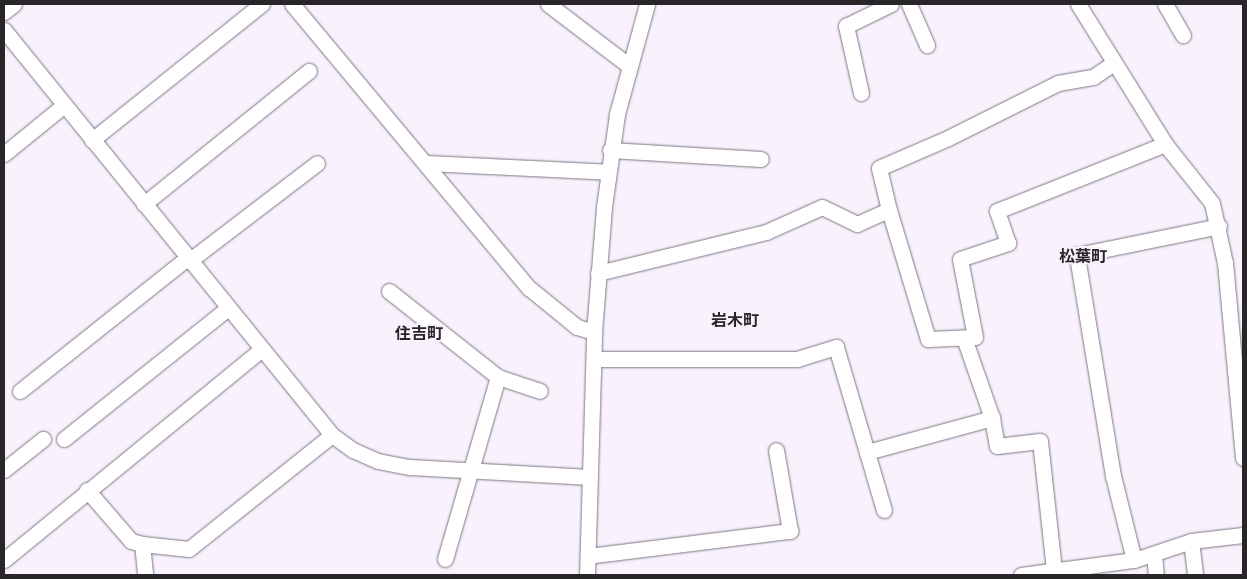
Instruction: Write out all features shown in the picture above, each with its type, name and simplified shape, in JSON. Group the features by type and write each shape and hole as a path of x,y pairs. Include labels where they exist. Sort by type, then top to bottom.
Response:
{"street":[{"path":"4,12 14,4"},
{"path":"92,140 262,4"},
{"path":"292,4 529,288 577,327 594,332"},
{"path":"548,4 628,65"},
{"path":"587,575 594,332 610,150 628,65 646,4"},
{"path":"861,93 846,26 891,4"},
{"path":"909,4 926,45"},
{"path":"1078,4 1165,144 1212,203 1219,226 1225,263 1243,458"},
{"path":"1165,4 1184,35"},
{"path":"4,30 261,350 332,434 353,450 378,461 470,470 590,477"},
{"path":"1114,63 1093,77 1058,83 948,138 879,168 889,210 928,339 976,337 960,259 1008,243 997,211 1165,144"},
{"path":"144,204 310,71"},
{"path":"4,154 64,105"},
{"path":"610,150 761,158"},
{"path":"20,392 188,259 317,163"},
{"path":"427,164 608,172"},
{"path":"598,273 766,232 822,207 857,224 889,210"},
{"path":"1134,560 1113,476 1077,255 1219,226"},
{"path":"389,291 498,377 540,391"},
{"path":"64,439 228,308"},
{"path":"964,338 992,418 997,446 1040,441 1054,569"},
{"path":"594,359 797,359 836,347 884,510"},
{"path":"4,560 87,490 261,350"},
{"path":"445,559 498,377"},
{"path":"866,452 992,418"},
{"path":"87,490 130,541 189,549 332,434"},
{"path":"4,470 43,439"},
{"path":"588,556 790,531 776,450"},
{"path":"1021,575 1054,569 1075,571 1134,560 1191,541 1243,535"},
{"path":"1191,541 1195,575"},
{"path":"142,544 145,575"},
{"path":"1154,554 1156,575"}],"district":[{"name":"松葉町","path":"1083,257"},
{"name":"岩木町","path":"735,321"},
{"name":"住吉町","path":"419,334"}]}
